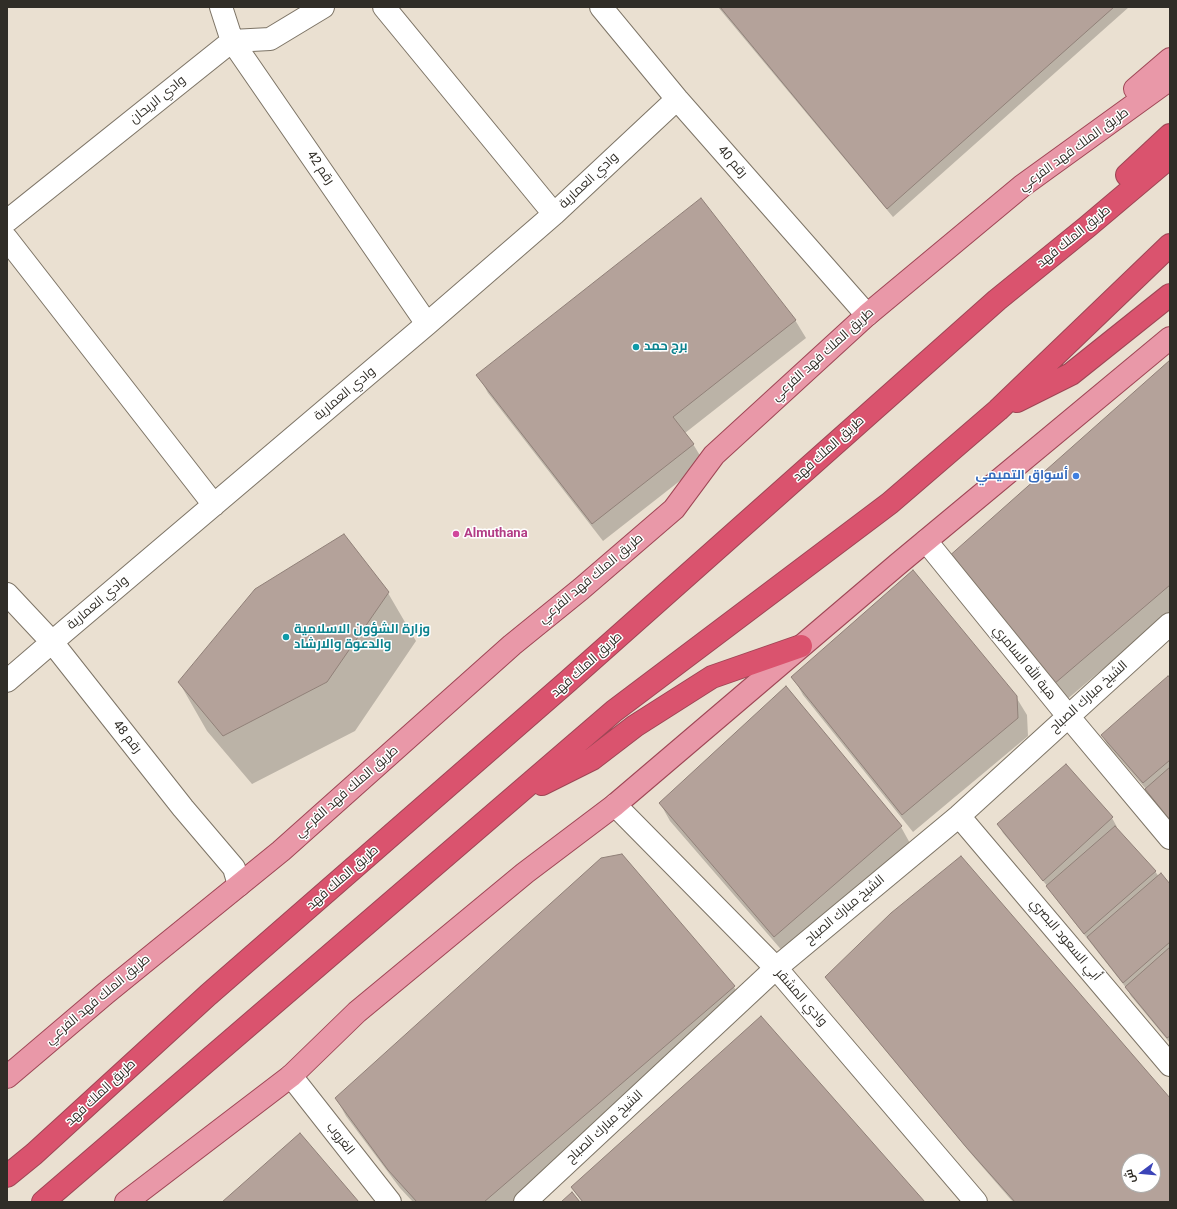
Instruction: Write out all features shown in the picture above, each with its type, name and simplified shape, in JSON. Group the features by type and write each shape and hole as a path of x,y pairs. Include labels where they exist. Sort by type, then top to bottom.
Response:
{"highway":[{"path":"1087,227 1119,182 1170,135"},
{"name":"طريق الملك فهد","path":"7,1176 34,1154 208,995 568,682 997,300 1170,157"},
{"path":"43,1202 614,712 890,503 998,410 1170,245"},
{"path":"998,410 1071,374 1170,294"},
{"path":"514,798 592,759 635,726 712,677 801,646"}],"main road":[{"path":"1022,186 1170,59"},
{"name":"طريق الملك فهد الفرعي","path":"7,1077 106,993 281,851 512,645 581,590 674,509 714,455 867,316 1022,186 1170,79"},
{"path":"126,1202 291,1076 357,1012 525,873 615,805 801,646 1170,338"}],"street":[{"name":"رقم 42","path":"221,7 232,41 427,324"},
{"path":"232,41 270,38 323,7"},
{"path":"384,7 554,214"},
{"name":"رقم 40","path":"601,7 677,99 867,316"},
{"name":"وادي الريحان","path":"7,221 232,41"},
{"name":"وادي العمارية","path":"7,681 554,214 677,99"},
{"path":"7,239 214,505"},
{"name":"هبة الله السامري","path":"926,541 1068,716 1170,838"},
{"name":"رقم 48","path":"7,594 52,642 183,808 234,868 239,885"},
{"name":"الشيخ مبارك الصباح","path":"525,1202 776,968 959,816 1068,716 1170,626"},
{"name":"وادي المشقر","path":"615,805 776,968 976,1202"},
{"name":"أبي السعود البصري","path":"959,816 1170,1065"},
{"name":"الغروب","path":"291,1076 390,1202"}],"building":[{"path":"720,7 1114,7 887,209"},
{"name":"برج حمد","path":"701,198 796,320 673,417 694,444 592,524 476,375"},
{"path":"1170,360 1170,585 1054,684 947,558"},
{"name":"وزارة الشؤون الاسلامية والدعوة والارشاد","path":"344,534 389,592 327,682 223,736 178,682 255,589"},
{"path":"913,570 1017,696 1018,718 902,815 791,677"},
{"path":"1168,676 1170,677 1170,760 1143,783 1101,735"},
{"path":"786,686 902,826 774,937 659,803"},
{"path":"1066,764 1113,817 1043,881 997,824"},
{"path":"1170,767 1170,820 1145,789"},
{"path":"1115,826 1156,871 1084,934 1046,886"},
{"path":"622,854 735,986 484,1202 417,1202 388,1170 335,1098 601,858"},
{"path":"961,856 1170,1098 1170,1202 1015,1202 966,1147 825,977 891,913"},
{"path":"1161,873 1170,884 1170,942 1123,983 1087,937"},
{"path":"1170,947 1170,1036 1167,1038 1125,987"},
{"path":"761,1016 925,1202 583,1202 571,1187"},
{"path":"300,1133 359,1202 222,1202"},
{"path":"572,1192 580,1202 561,1202"}],"place":[{"name":"برج حمد","path":"636,347"},
{"name":"أسواق التميمي","path":"1076,476"},
{"name":"Almuthana","path":"456,534"},
{"name":"وزارة الشؤون الاسلامية والدعوة والارشاد","path":"286,637"}]}
